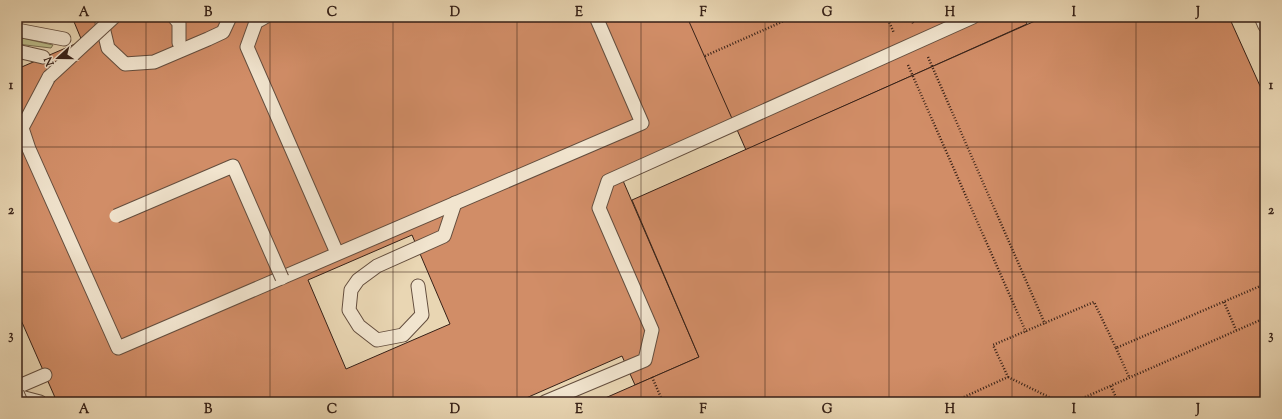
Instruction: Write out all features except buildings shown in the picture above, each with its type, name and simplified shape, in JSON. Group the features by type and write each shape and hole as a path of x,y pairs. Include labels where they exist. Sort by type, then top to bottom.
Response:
{"lane":[{"path":"106,17 102,23 108,48 125,64 154,62 208,39 223,32 230,17"},
{"path":"114,17 49,77 22,128 29,149 118,348 642,123 596,17"},
{"path":"174,17 178,23 179,43"},
{"path":"265,17 256,22 247,47 337,253"},
{"path":"545,402 646,360 652,330 599,208 608,181 974,17"},
{"path":"1261,17 1265,26"},
{"path":"17,30 64,39"},
{"path":"18,52 43,57"},
{"path":"116,216 233,166 282,278"},
{"path":"418,286 422,315 403,335 377,340 359,326 349,310 350,290 358,280 377,266 444,236 455,203"},
{"path":"17,387 45,375"},
{"path":"17,377 33,380"},
{"path":"17,393 21,402"},
{"path":"17,396 40,402"}],"path":[{"path":"705,56 793,17"},
{"path":"887,17 1026,332"},
{"path":"910,17 1045,324"},
{"path":"1116,348 1265,284"},
{"path":"1059,402 1008,377 993,345 1094,302 1129,377"},
{"path":"1224,302 1236,330"},
{"path":"1074,402 1265,318"},
{"path":"652,377 663,402"},
{"path":"953,402 1008,377"},
{"path":"1111,386 1118,402"}],"green space":[{"path":"17,37 53,45 51,48 17,44"}]}
